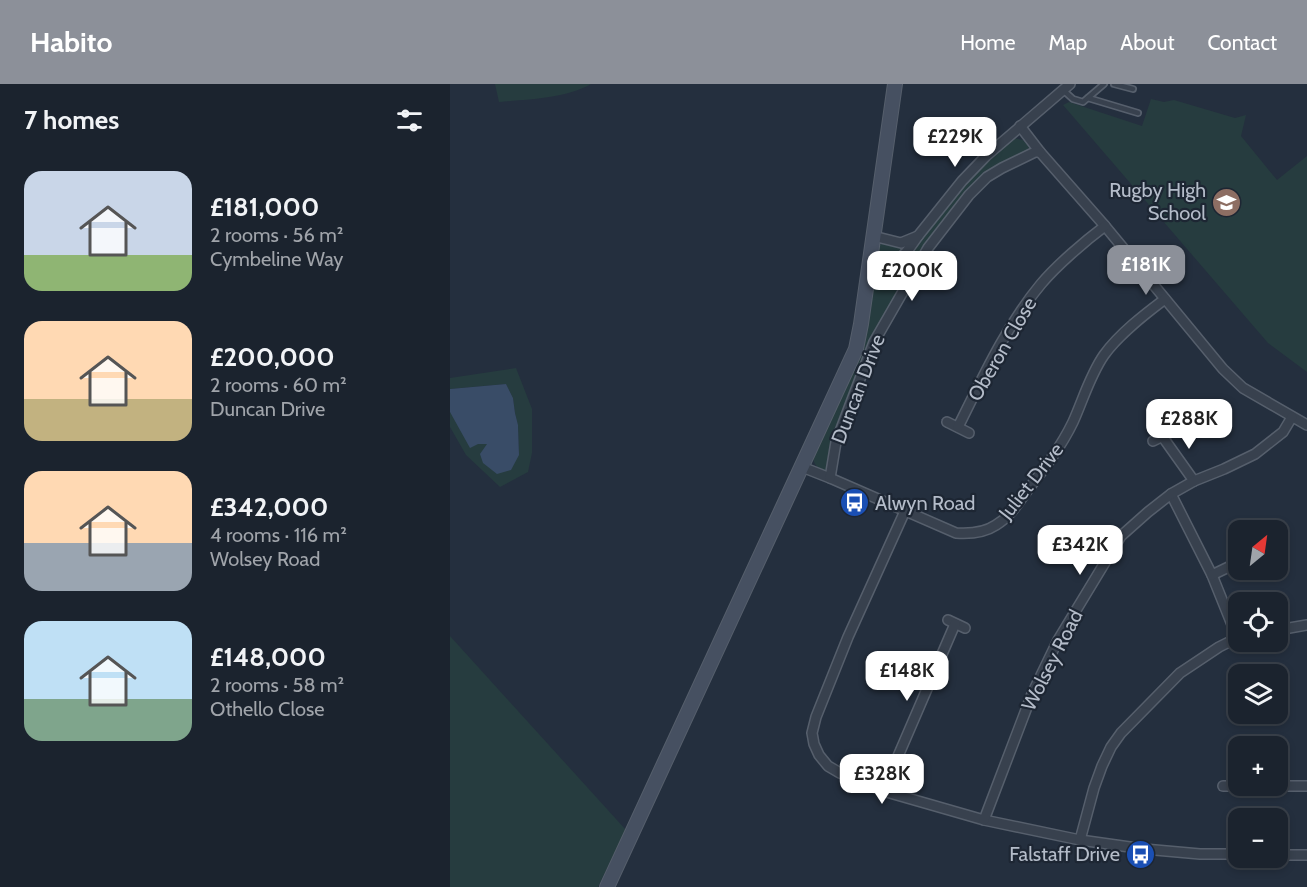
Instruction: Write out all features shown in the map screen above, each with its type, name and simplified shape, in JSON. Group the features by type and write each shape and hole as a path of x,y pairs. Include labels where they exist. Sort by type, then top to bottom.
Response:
{"street":[{"path":"607,887 856,349 895,84"},
{"path":"869,261 885,263 896,261 904,255 962,181 986,156 1067,87"},
{"path":"1020,126 1224,369 1243,388 1307,425"},
{"name":"Duncan Drive","path":"830,478 836,442 874,342 922,258 942,228 987,177 1035,152 1040,152"},
{"name":"Oberon Close","path":"958,427 1001,344 1041,283 1105,226"},
{"path":"873,236 901,243 918,236"},
{"name":"Juliet Drive","path":"802,467 956,533 970,534 995,526 1008,517 1064,440 1093,374 1105,353 1120,337 1165,299"},
{"name":"Wolsey Road","path":"984,820 1032,694 1058,640 1121,536 1171,494 1194,481 1256,454 1283,432 1292,417"},
{"path":"947,422 969,433"},
{"path":"1162,436 1194,481"},
{"path":"1171,494 1212,575 1228,613"},
{"path":"905,511 816,717 812,733 814,744 828,766 884,791 984,820 1080,840 1144,849 1228,854"},
{"path":"1212,575 1228,567"},
{"path":"884,791 956,624"},
{"path":"1288,628 1307,625"},
{"path":"1080,840 1102,766 1122,733 1180,673 1228,642"},
{"path":"1223,786 1228,786"},
{"path":"1288,786 1307,786"},
{"path":"1288,855 1307,855"}],"lane":[{"path":"1067,87 1073,99 1083,102 1104,84"},
{"path":"1114,84 1133,89"},
{"path":"1088,98 1138,113"}],"green space":[{"path":"495,84 591,84 569,93 499,102"},
{"name":"Rugby High School","path":"1151,99 1164,102 1174,100 1235,118 1246,115 1241,136 1277,180 1307,156 1307,372 1268,343 1063,105 1069,102 1142,126"},
{"path":"1013,138 1023,140 1029,147 1026,153 995,167 920,253 878,325 832,437 828,469 823,471 815,464 813,453 869,316 876,272 905,258 973,175"},
{"path":"883,243 902,246 903,249 897,256 880,258 876,255 877,247"},
{"path":"516,368 532,409 532,453 528,472 500,487 466,455 450,427 450,412 478,444 487,444 519,455 518,426 513,398 506,384 450,389 450,378"},
{"path":"450,636 626,830 598,887 450,887"}],"water":[{"path":"506,384 513,398 518,425 519,455 511,470 497,474 483,463 480,454 487,444 478,444 470,448 450,412 450,389"}],"place":[{"name":"Rugby High School","path":"1227,202"},
{"name":"Alwyn Road","path":"854,503"},
{"name":"Falstaff Drive","path":"1141,854"}]}
